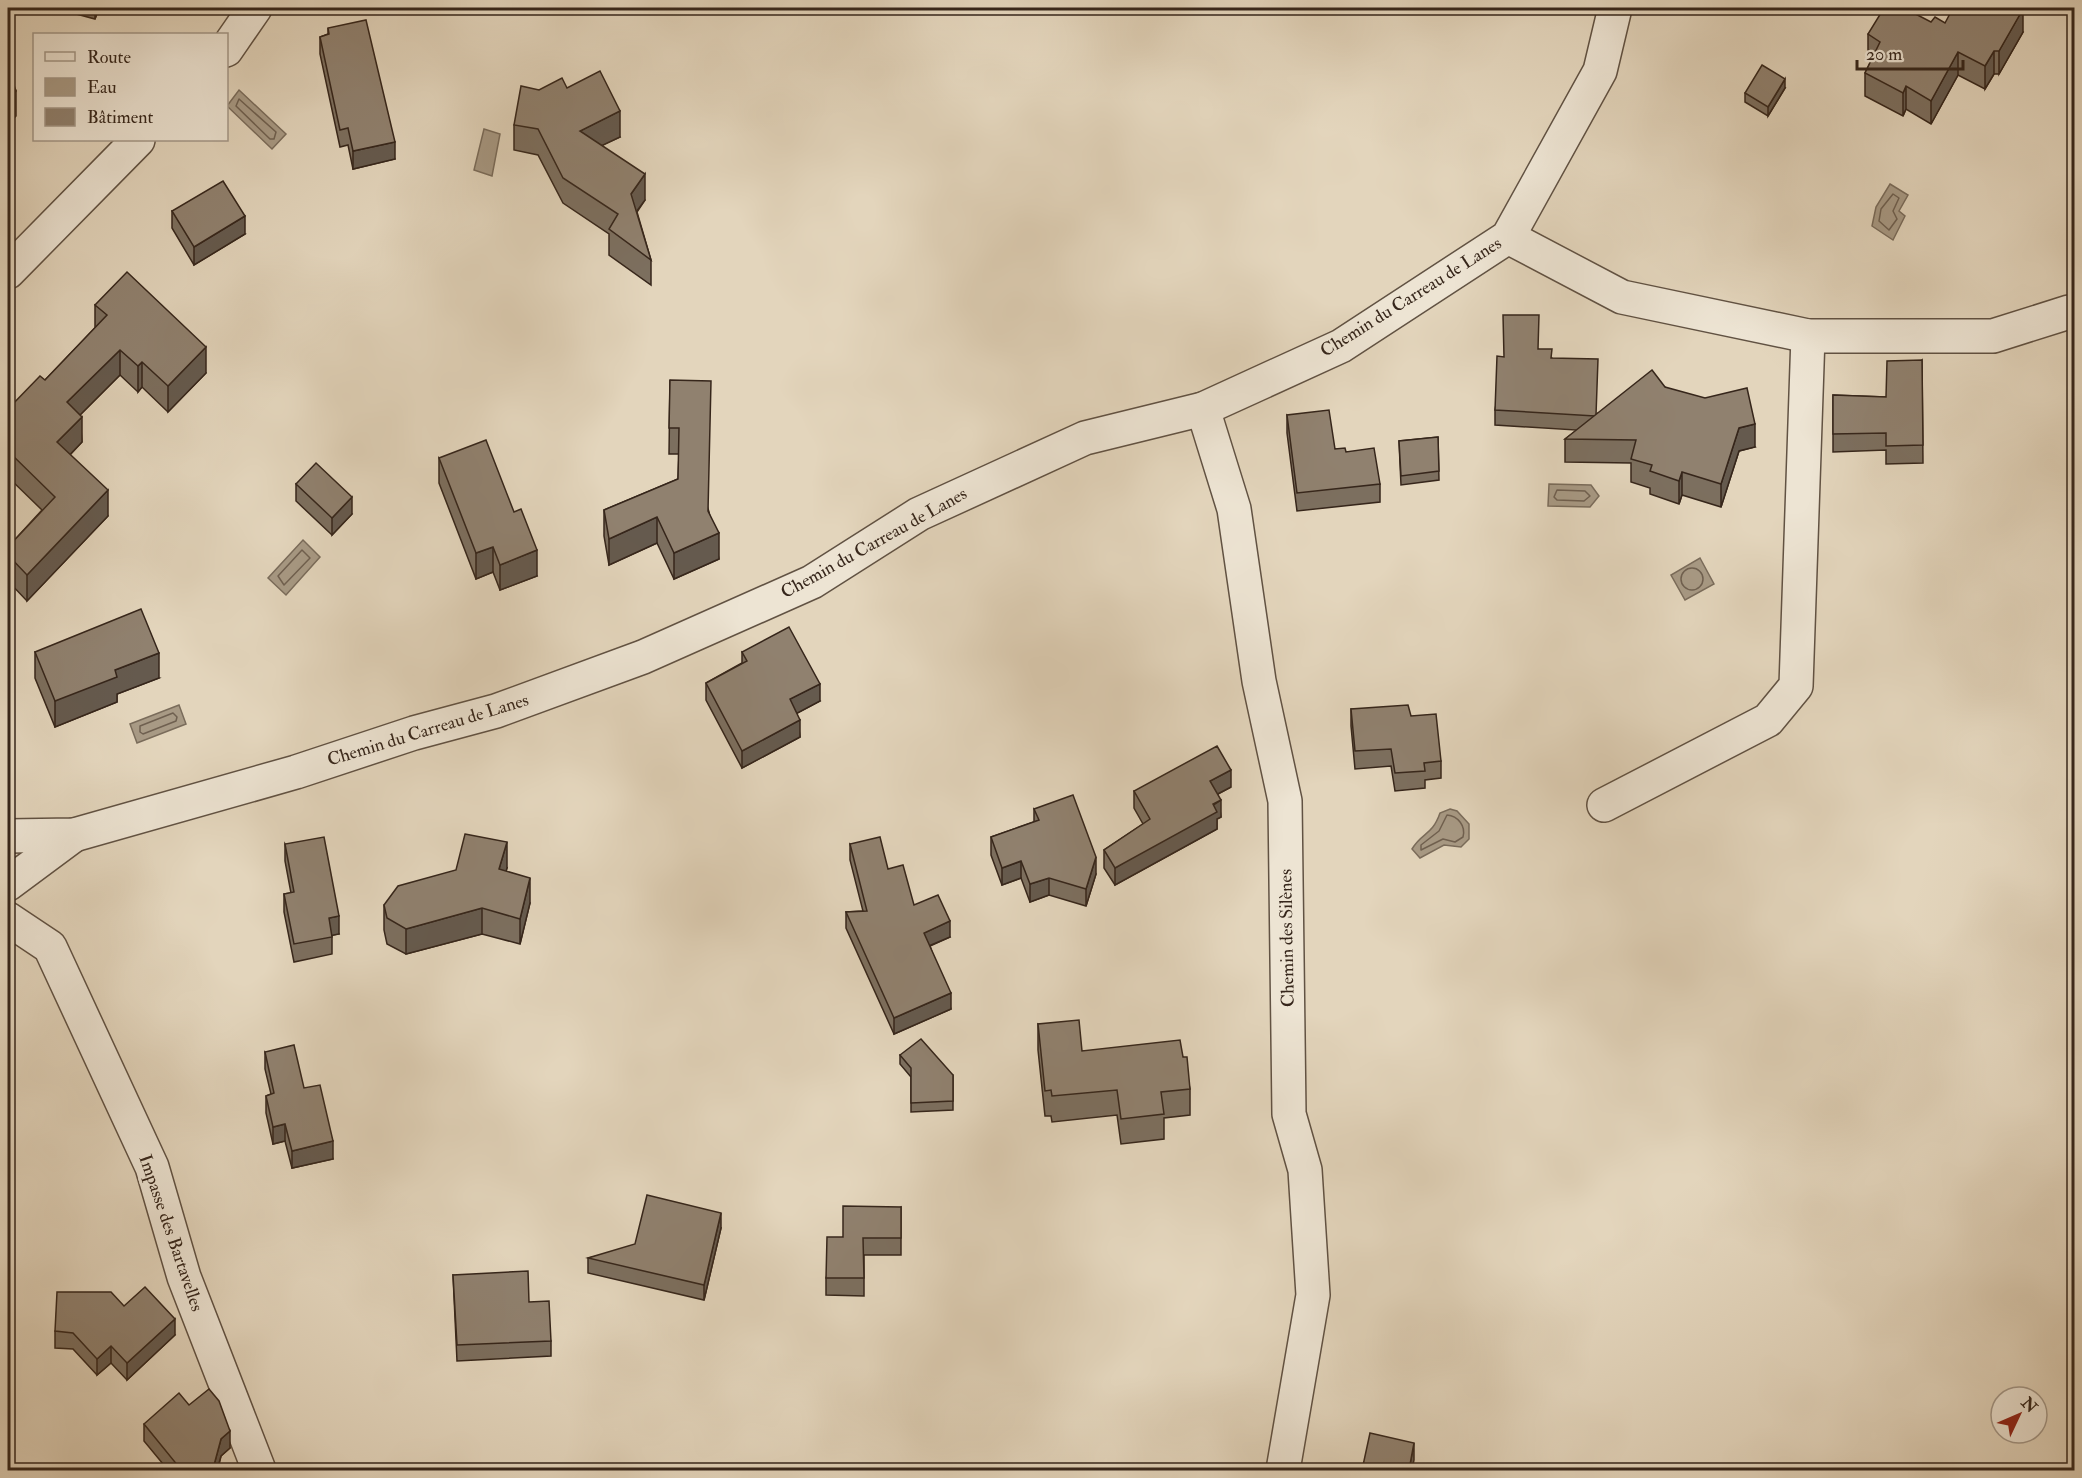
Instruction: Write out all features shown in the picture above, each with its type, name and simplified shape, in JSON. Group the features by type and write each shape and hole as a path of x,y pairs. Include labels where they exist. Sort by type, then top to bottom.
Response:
{"street":[{"path":"228,47 255,8"},
{"name":"Chemin du Carreau de Lanes","path":"8,836 74,835 296,772 414,734 496,711 643,657 812,582 919,514 1085,438 1203,409 1341,346 1508,237 1600,71 1615,8"},
{"path":"8,272 137,141"},
{"path":"1508,237 1622,297 1808,336 1993,336 2069,312 2074,314"},
{"path":"1604,805 1768,720 1796,686 1808,336"},
{"name":"Chemin des Silènes","path":"1203,409 1234,509 1259,681 1286,801 1289,1114 1305,1170 1313,1295 1283,1470"},
{"name":"Chemin du Carreau de Lanes","path":"8,884 74,835"},
{"name":"Impasse des Bartavelles","path":"8,919 50,947 152,1167 184,1277 259,1470"}],"water":[{"path":"239,90 286,134 272,149 228,105"},
{"path":"484,129 500,134 492,176 474,170"},
{"path":"1890,184 1908,195 1899,211 1905,216 1893,240 1872,226 1876,207"},
{"path":"1549,484 1591,485 1599,496 1590,507 1548,506"},
{"path":"303,540 320,557 286,595 268,578"},
{"path":"1700,558 1714,584 1685,600 1671,575"},
{"path":"179,705 186,724 137,743 130,724"},
{"path":"1450,809 1457,811 1469,824 1469,839 1461,847 1444,845 1420,858 1412,849 1419,839 1434,826 1440,813"}],"building":[{"path":"1884,8 1904,8 1931,22 1935,17 1945,23 1953,8 2023,9 1999,51 1994,51 1985,66 1958,52 1931,101 1906,86 1903,93 1865,73 1880,42 1868,34"},
{"path":"366,20 395,142 353,151 348,128 340,130 320,37 329,34 328,28"},
{"path":"1762,65 1785,79 1768,107 1745,93"},
{"path":"8,68 16,91 8,99"},
{"path":"600,71 620,111 580,131 645,174 631,194 651,260 609,229 618,214 563,178 538,129 514,125 521,86 539,90 562,78 567,88"},
{"path":"223,181 245,216 194,247 172,211"},
{"path":"127,272 206,347 168,386 142,362 138,366 120,350 67,402 82,417 57,442 108,490 27,575 8,555 8,547 55,497 8,451 8,417 14,410 10,407 40,376 45,380 107,315 95,305"},
{"path":"1503,315 1539,315 1538,349 1552,349 1551,358 1598,359 1595,416 1495,410 1497,356 1504,357"},
{"path":"1922,360 1923,445 1886,446 1886,433 1833,434 1833,395 1886,397 1887,361"},
{"path":"1652,370 1665,387 1705,398 1747,388 1755,424 1739,428 1721,484 1682,472 1679,481 1650,471 1652,465 1631,459 1636,440 1565,439"},
{"path":"670,380 711,381 708,511 719,533 674,553 657,517 609,539 604,510 678,479 679,428 669,428"},
{"path":"1329,410 1335,449 1345,448 1346,452 1374,448 1380,484 1297,493 1287,415"},
{"path":"1438,437 1439,471 1401,476 1399,441"},
{"path":"486,440 514,512 521,509 537,550 500,565 493,547 476,553 439,458"},
{"path":"316,463 352,497 332,518 296,484"},
{"path":"141,609 159,653 115,670 117,677 55,701 35,652"},
{"path":"789,627 820,684 790,699 800,720 742,751 706,683 747,661 742,652"},
{"path":"1408,705 1411,716 1436,714 1441,761 1424,763 1425,771 1395,773 1391,749 1355,751 1351,709"},
{"path":"1217,746 1231,770 1210,781 1221,800 1213,804 1217,812 1115,868 1104,850 1150,819 1134,791"},
{"path":"1073,795 1096,857 1086,889 1049,878 1030,884 1021,861 1002,868 991,837 1039,820 1034,809"},
{"path":"465,834 507,842 499,869 530,878 520,919 482,908 406,929 387,918 384,905 398,886 456,870"},
{"path":"324,837 339,916 329,918 332,937 294,944 284,894 294,892 285,844"},
{"path":"880,837 888,869 903,865 914,905 938,895 950,921 924,933 951,993 894,1018 846,912 867,911 850,844"},
{"path":"1079,1020 1082,1051 1180,1040 1183,1057 1187,1057 1190,1089 1161,1092 1164,1114 1121,1119 1117,1090 1052,1096 1051,1090 1045,1091 1038,1024"},
{"path":"921,1039 953,1075 953,1101 911,1103 911,1068 900,1055"},
{"path":"294,1045 304,1088 320,1085 333,1141 292,1151 285,1124 273,1127 266,1096 274,1093 265,1052"},
{"path":"647,1195 721,1213 704,1285 588,1258 635,1244"},
{"path":"843,1206 901,1207 901,1238 863,1238 864,1278 826,1278 827,1237 843,1237"},
{"path":"528,1271 529,1302 549,1301 551,1341 457,1345 453,1275"},
{"path":"145,1287 175,1319 127,1363 111,1346 97,1359 73,1333 55,1331 57,1292 111,1292 124,1306"},
{"path":"209,1389 219,1401 230,1431 221,1439 214,1465 219,1470 175,1470 179,1467 144,1424 179,1393 189,1405"},
{"path":"1370,1433 1414,1443 1409,1470 1362,1470"}]}
